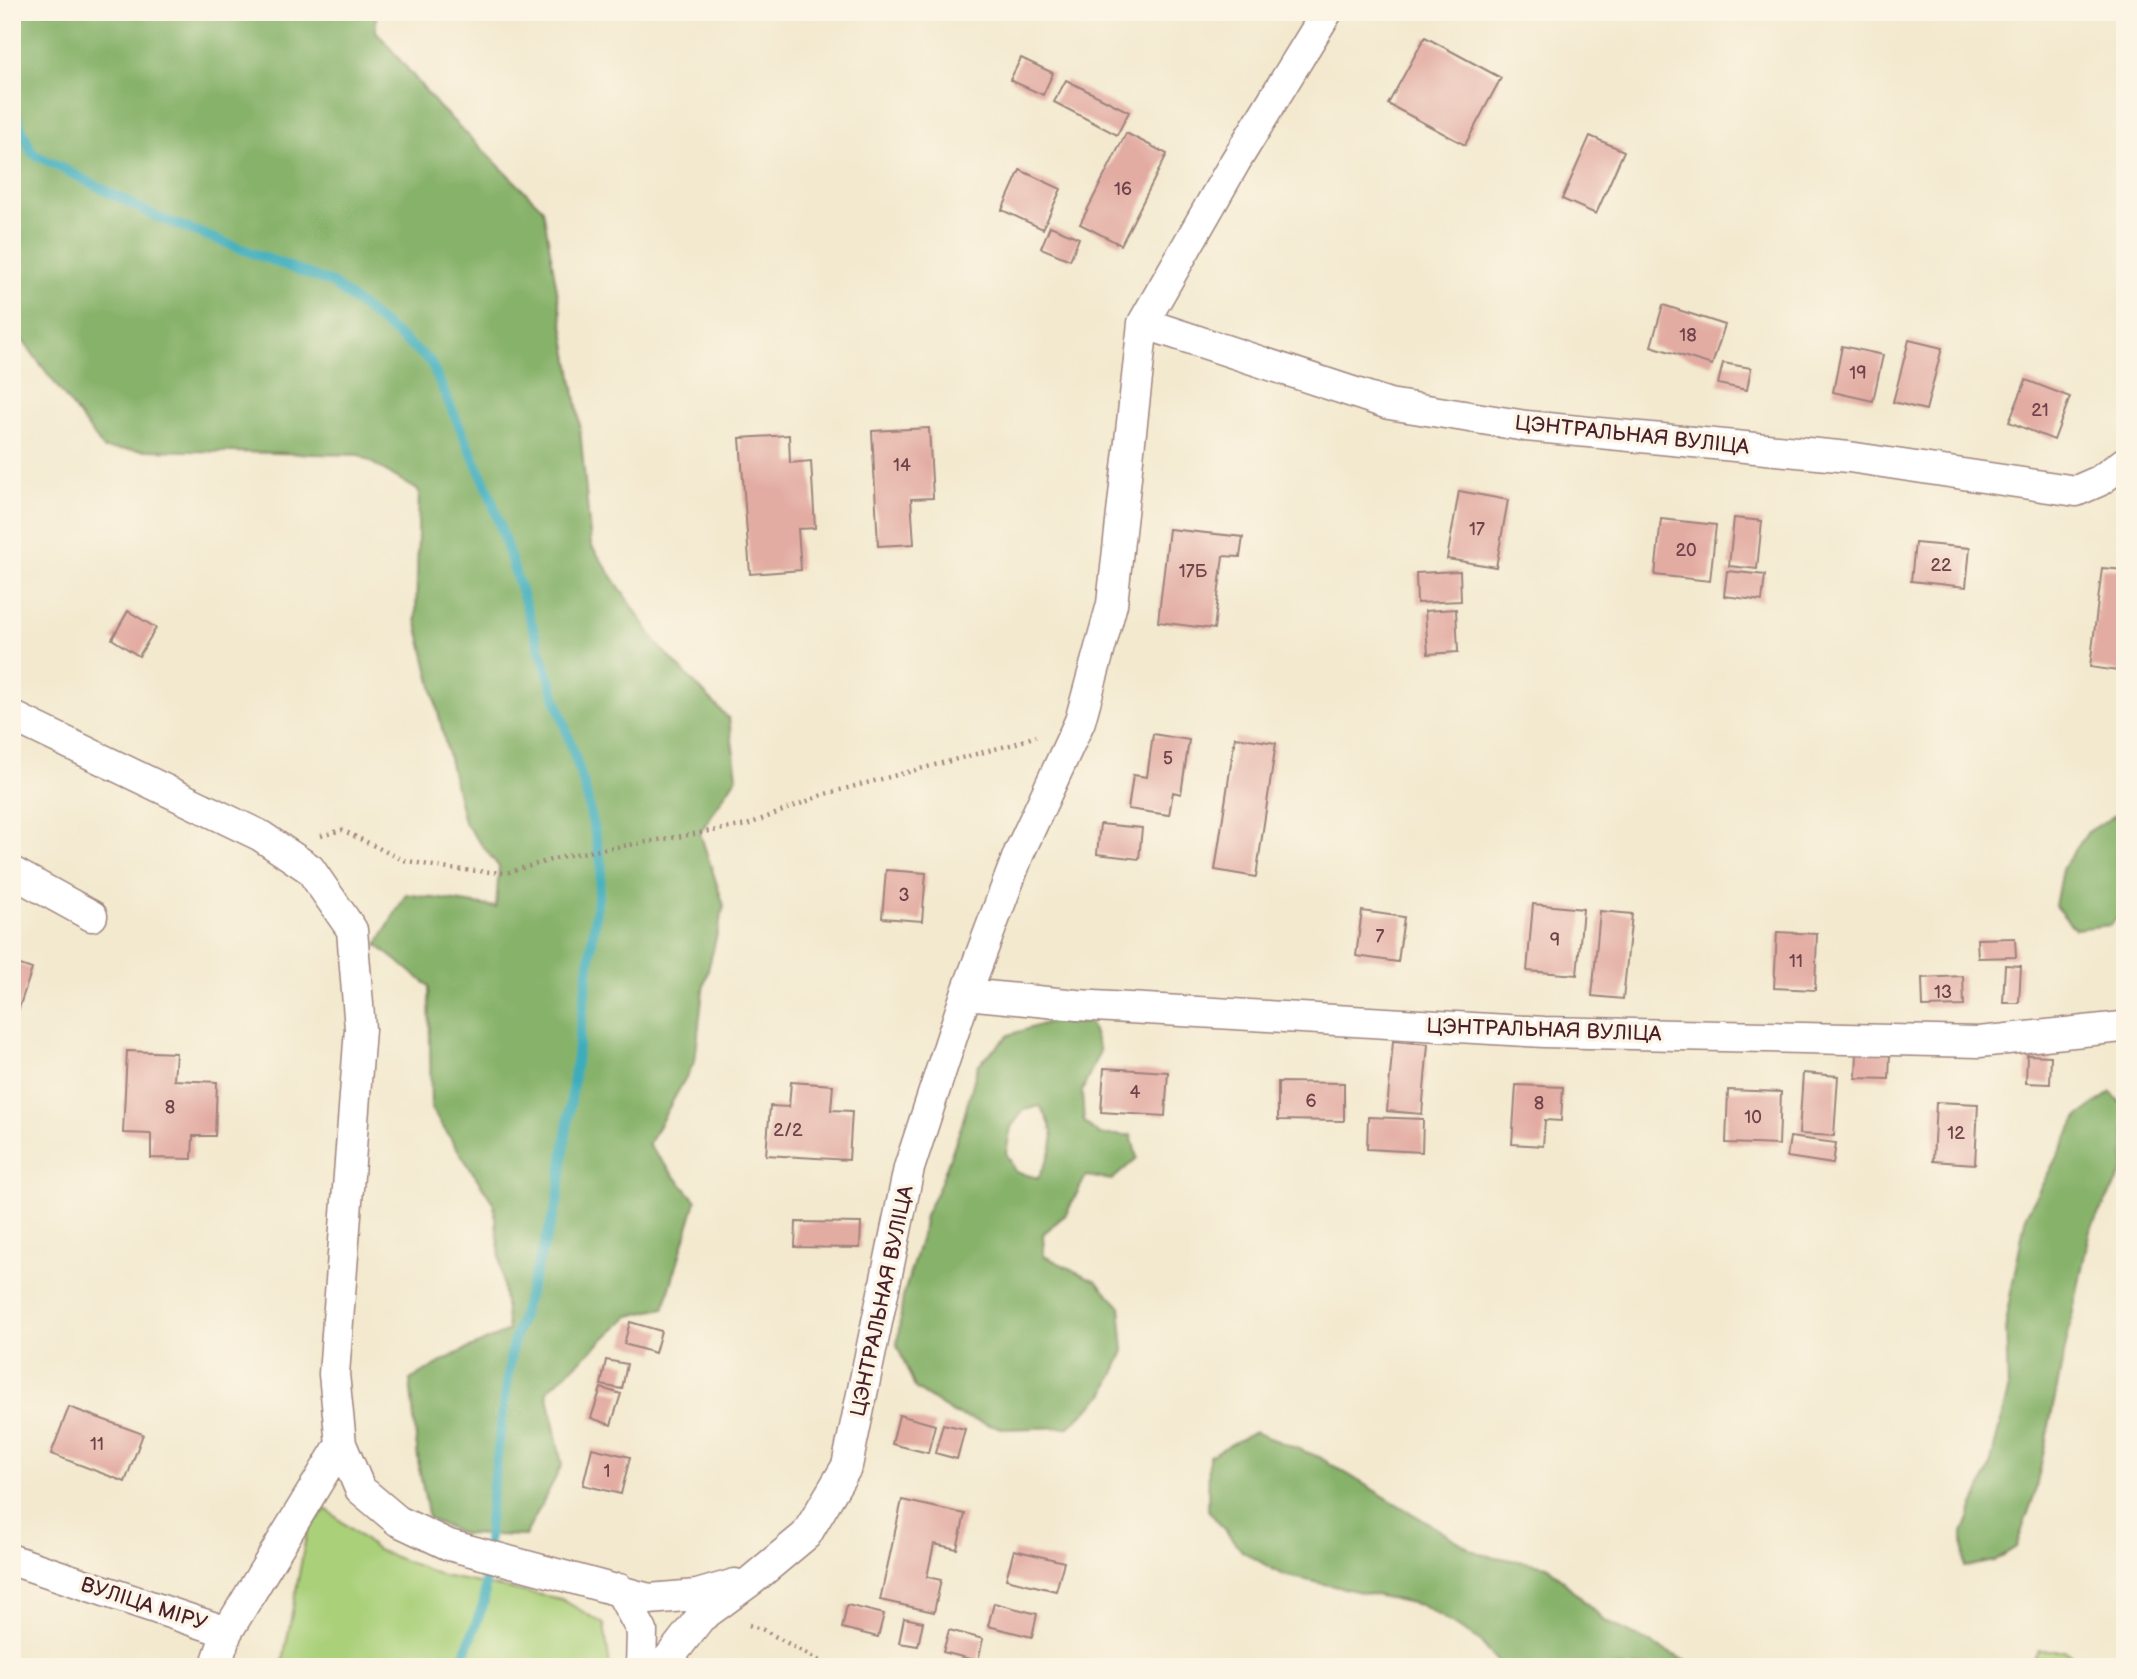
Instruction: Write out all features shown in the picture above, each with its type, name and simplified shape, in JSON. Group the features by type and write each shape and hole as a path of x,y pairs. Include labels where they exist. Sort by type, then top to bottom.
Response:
{"street":[{"name":"ЦЭНТРАЛЬНАЯ ВУЛІЦА","path":"662,1667 704,1615 806,1535 847,1466 909,1168 966,994 1019,853 1080,721 1112,604 1143,323 1235,162 1327,12"},
{"name":"ЦЭНТРАЛЬНАЯ ВУЛІЦА","path":"1143,323 1389,404 1527,426 1849,457 2076,491 2099,481 2125,462"},
{"name":"ЦЭНТРАЛЬНАЯ ВУЛІЦА","path":"19,719 261,836 310,869 352,930 360,1029 334,1374 341,1444 360,1489 398,1521 449,1545 649,1599 697,1595 752,1580"},
{"path":"12,872 93,916"},
{"name":"ЦЭНТРАЛЬНАЯ ВУЛІЦА","path":"966,994 1077,1004 1544,1032 1979,1042 2122,1027"},
{"name":"ВУЛІЦА МІРУ","path":"12,1560 227,1632 341,1444"},
{"path":"619,1589 642,1631 642,1667"},
{"path":"215,1667 227,1632"}],"path":[{"path":"279,849 342,830 403,860 449,869 506,873 564,856 747,825 825,794 1014,744 1080,721"},
{"path":"704,1615 762,1629 825,1664 836,1667"}],"green space":[{"path":"12,12 376,12 376,31 438,106 543,209 579,418 591,545 659,646 729,719 737,776 700,833 724,906 703,990 695,1061 648,1145 696,1201 664,1308 629,1316 547,1391 562,1465 525,1536 463,1534 429,1519 419,1468 410,1380 454,1355 508,1331 494,1204 431,1109 429,986 377,945 406,894 496,907 499,867 464,822 416,619 419,491 359,455 104,449 12,326"},
{"path":"2125,809 2125,910 2110,925 2075,929 2055,906 2062,869 2088,832"},
{"path":"1049,1022 1090,1023 1100,1051 1082,1091 1084,1122 1100,1135 1131,1135 1137,1158 1112,1180 1086,1176 1066,1214 1043,1234 1044,1256 1096,1281 1120,1306 1124,1351 1105,1393 1069,1427 1002,1429 953,1413 915,1388 897,1345 903,1297 925,1215 939,1187 962,1124 978,1065 1009,1035","holes":["1040,1106 1051,1126 1053,1142 1038,1178 1016,1172 1006,1153 1011,1127 1024,1110"]},
{"path":"2111,1092 2125,1108 2124,1169 2090,1230 2035,1493 2016,1547 1994,1561 1964,1567 1963,1533 1990,1466 2008,1391 2006,1318 2026,1215 2078,1117"},
{"path":"1254,1432 1319,1457 1479,1554 1547,1566 1604,1620 1698,1667 1502,1667 1478,1639 1421,1605 1283,1575 1242,1551 1208,1510 1209,1456"},
{"path":"326,1509 377,1550 443,1576 561,1599 604,1624 610,1667 282,1667 307,1531"},
{"path":"2038,1651 2064,1651 2089,1667 2029,1667"}],"building":[{"path":"1425,37 1501,78 1465,145 1388,104"},
{"path":"1021,58 1053,73 1043,95 1010,80"},
{"path":"1066,80 1129,112 1117,135 1054,102"},
{"path":"1126,133 1167,154 1121,245 1080,224"},
{"path":"1590,136 1624,151 1596,214 1562,199"},
{"path":"1020,170 1061,189 1043,229 1002,210"},
{"path":"1050,226 1079,238 1070,260 1041,248"},
{"path":"1663,305 1725,325 1712,365 1651,346"},
{"path":"1909,340 1942,348 1926,410 1893,402"},
{"path":"1842,346 1883,355 1873,401 1833,392"},
{"path":"1723,363 1751,368 1747,390 1718,384"},
{"path":"2026,380 2070,397 2054,440 2009,422"},
{"path":"929,428 933,498 911,499 914,544 878,546 872,431"},
{"path":"789,435 790,463 811,461 815,528 798,529 801,570 750,574 740,438"},
{"path":"1459,491 1508,500 1496,567 1447,559"},
{"path":"1734,518 1762,521 1757,569 1729,566"},
{"path":"1661,519 1716,525 1710,581 1655,575"},
{"path":"1169,529 1243,537 1240,557 1223,556 1214,629 1158,622"},
{"path":"1915,543 1970,548 1966,587 1911,581"},
{"path":"2102,568 2125,570 2125,672 2090,667"},
{"path":"1460,571 1461,601 1417,603 1416,573"},
{"path":"1727,571 1765,575 1762,601 1724,596"},
{"path":"1456,609 1458,652 1428,654 1425,611"},
{"path":"128,611 156,628 139,656 112,639"},
{"path":"1153,734 1189,740 1181,794 1173,792 1169,815 1128,809 1133,775 1147,777"},
{"path":"1235,737 1276,743 1256,877 1215,870"},
{"path":"1100,824 1142,828 1139,859 1097,854"},
{"path":"886,870 926,873 922,921 882,918"},
{"path":"1533,904 1583,909 1577,975 1527,971"},
{"path":"1362,911 1404,917 1398,962 1356,956"},
{"path":"1600,911 1632,914 1623,999 1592,996"},
{"path":"1777,932 1817,934 1815,990 1774,988"},
{"path":"2015,938 2016,957 1978,958 1977,939"},
{"path":"12,962 32,969 16,1017 12,1016"},
{"path":"2005,965 2021,966 2019,1003 2003,1003"},
{"path":"1963,976 1964,1006 1923,1007 1922,978"},
{"path":"1393,1041 1428,1044 1422,1114 1387,1111"},
{"path":"127,1051 176,1053 174,1080 217,1082 215,1136 193,1136 192,1159 151,1158 151,1134 123,1133"},
{"path":"1857,1051 1890,1052 1889,1079 1856,1078"},
{"path":"2027,1055 2051,1056 2050,1084 2026,1083"},
{"path":"1104,1068 1168,1072 1165,1116 1101,1112"},
{"path":"1803,1073 1838,1076 1834,1136 1799,1134"},
{"path":"791,1082 833,1085 831,1110 852,1111 849,1160 766,1155 770,1106 789,1107"},
{"path":"1278,1082 1344,1083 1344,1121 1278,1120"},
{"path":"1516,1085 1563,1087 1561,1121 1545,1120 1543,1146 1512,1144"},
{"path":"1728,1090 1781,1092 1779,1145 1726,1143"},
{"path":"1936,1102 1978,1104 1975,1164 1933,1161"},
{"path":"1368,1117 1423,1119 1422,1152 1367,1149"},
{"path":"1790,1137 1836,1143 1833,1164 1787,1157"},
{"path":"796,1222 861,1223 860,1248 795,1247"},
{"path":"630,1322 661,1331 655,1353 624,1344"},
{"path":"606,1360 627,1364 622,1389 601,1385"},
{"path":"601,1388 621,1394 611,1425 591,1418"},
{"path":"69,1407 143,1434 125,1482 51,1454"},
{"path":"899,1415 935,1425 928,1453 892,1444"},
{"path":"943,1424 965,1429 957,1459 935,1453"},
{"path":"592,1448 630,1457 621,1494 583,1485"},
{"path":"902,1500 965,1514 957,1549 934,1544 927,1577 941,1580 934,1612 880,1600"},
{"path":"1014,1550 1064,1562 1056,1591 1006,1579"},
{"path":"994,1603 1037,1614 1032,1637 988,1626"},
{"path":"847,1605 884,1614 878,1637 842,1628"},
{"path":"904,1618 923,1622 918,1646 899,1643"},
{"path":"949,1630 983,1639 978,1661 943,1652"}],"waterway":[{"path":"12,106 32,153 157,217 332,283 430,361 489,492 585,788 602,867 557,1204 512,1347 490,1508 484,1602 460,1667"}]}
